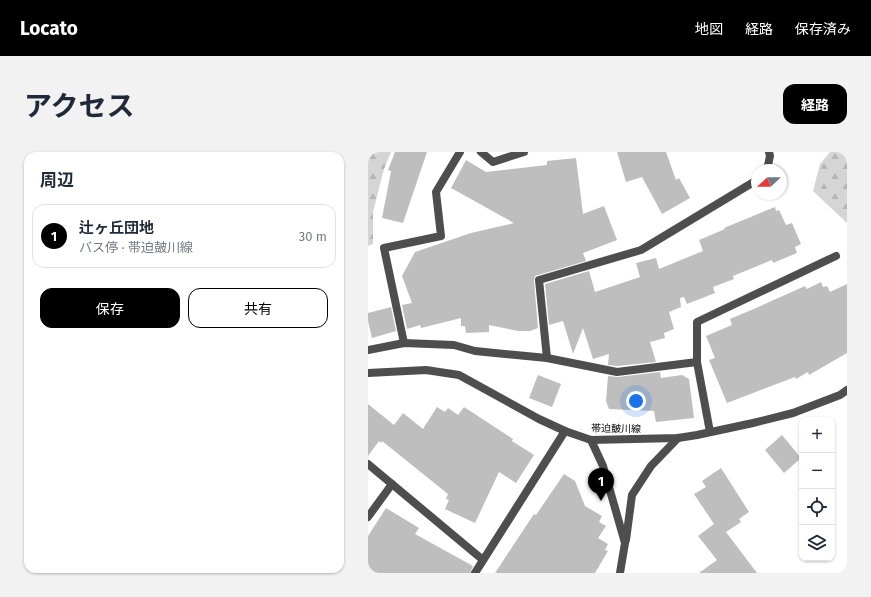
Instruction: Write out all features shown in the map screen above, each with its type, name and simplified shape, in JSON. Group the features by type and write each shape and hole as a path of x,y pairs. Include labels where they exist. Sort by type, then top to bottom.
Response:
{"street":[{"path":"404,343 384,248 441,236 436,192 460,152"},
{"path":"481,152 493,162 524,152"},
{"path":"768,164 770,156 769,152"},
{"path":"547,358 539,280 641,250 751,184"},
{"path":"710,432 696,362 697,322 836,256"},
{"path":"368,350 404,343 454,345 475,351 547,358 616,372 696,362"},
{"name":"帯迫皷川線","path":"368,373 426,370 459,376 539,419 590,440 678,438 753,424 793,413 840,395 847,390"},
{"path":"475,573 566,431"},
{"path":"620,573 626,543 632,495 651,466 678,438"},
{"path":"590,440 603,466 626,543"},
{"path":"368,464 483,560"},
{"path":"368,518 392,484"}],"green space":[{"path":"368,152 391,152 384,169 373,212 373,244 368,246"},
{"path":"830,152 847,152 847,223 813,191 820,164"}],"building":[{"path":"395,152 427,152 403,223 382,218 391,171 388,170"},
{"path":"617,152 666,152 676,180 679,178 690,198 662,214 642,177 626,182"},
{"path":"576,158 583,214 604,206 617,240 583,253 586,261 535,276 534,281 538,328 530,331 518,331 489,325 489,332 466,333 465,326 461,326 461,318 421,328 420,325 407,329 402,305 412,303 402,276 415,252 471,233 514,223 451,188 466,160 486,172 547,165 547,161"},
{"path":"775,207 776,211 779,210 786,225 792,223 801,244 795,247 797,253 773,263 772,260 733,276 734,279 713,287 715,293 687,304 684,297 680,298 681,307 669,312 674,329 664,333 665,338 650,342 656,362 617,366 608,365 609,354 593,359 583,328 573,354 563,321 549,325 545,284 589,271 595,292 640,277 636,263 656,258 659,269 703,251 699,240"},
{"path":"821,282 823,287 827,286 830,292 847,284 847,353 809,375 808,372 796,379 795,377 727,403 709,360 715,358 706,336 732,325 730,319 805,286 807,289"},
{"path":"391,307 396,331 372,338 368,321 368,313"},
{"path":"660,372 661,378 682,375 689,379 694,418 656,422 654,411 609,409 606,401 608,376 618,377"},
{"path":"538,375 561,384 552,407 529,398"},
{"path":"368,404 394,425 403,413 423,429 437,407 445,412 448,408 458,415 464,407 513,439 512,441 534,455 516,483 499,472 475,523 445,509 449,500 446,499 448,494 382,441 381,443 379,441 368,456"},
{"path":"782,435 799,456 799,460 784,473 765,450"},
{"path":"721,468 749,512 739,519 741,522 726,532 757,573 699,573 717,560 698,536 714,524 694,494 706,487 702,481"},
{"path":"564,474 575,481 585,506 602,516 599,522 606,526 598,538 608,544 605,550 608,551 595,573 495,573 534,514 536,515"},
{"path":"386,508 419,528 415,534 473,566 470,573 368,573 368,536"}],"place":[{"name":"辻ヶ丘団地","path":"601,501"}]}
